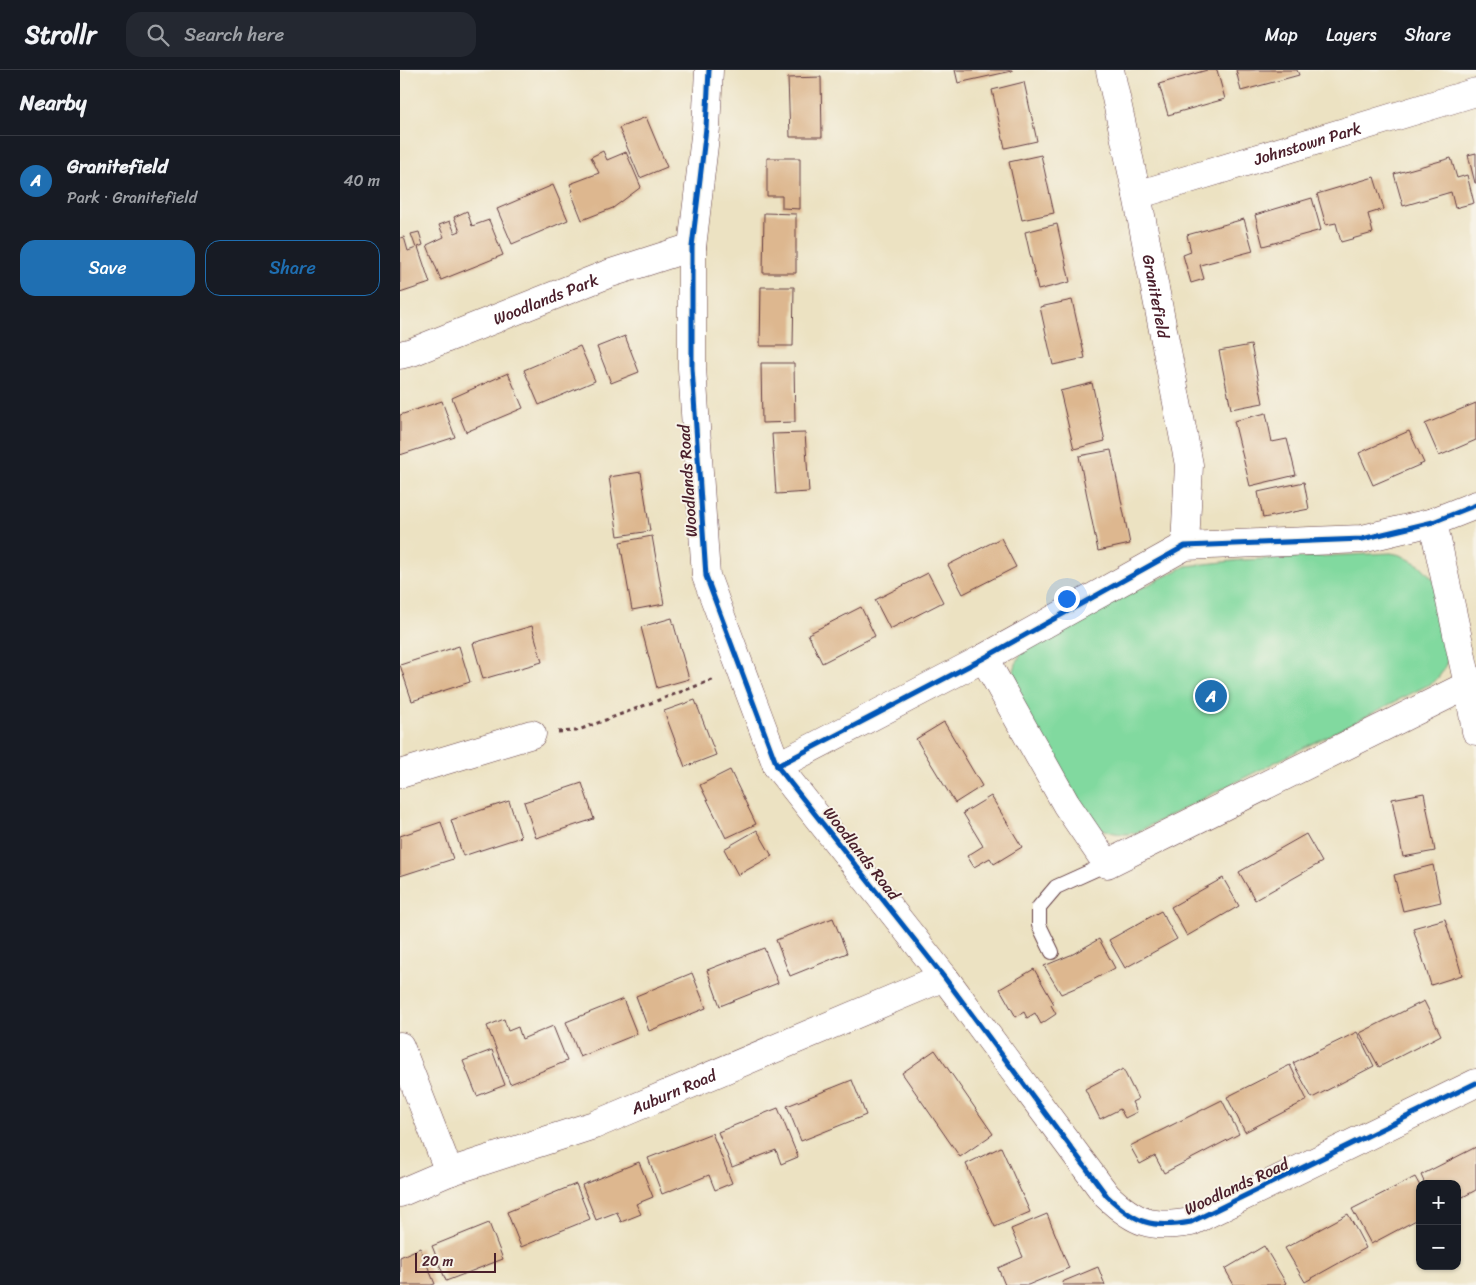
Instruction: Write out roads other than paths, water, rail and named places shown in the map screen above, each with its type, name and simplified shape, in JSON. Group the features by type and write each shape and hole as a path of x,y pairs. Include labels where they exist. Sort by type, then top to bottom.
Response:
{"street":[{"name":"Woodlands Road","path":"709,70 706,128 692,247 692,368 706,576 777,766 944,977 1107,1196 1134,1218 1155,1225 1173,1226 1191,1222 1476,1083"},
{"name":"Granitefield","path":"1110,70 1137,195 1188,465 1185,546"},
{"name":"Johnstown Park","path":"1137,195 1476,92"},
{"name":"Woodlands Park","path":"400,355 412,352 608,274 692,247"},
{"path":"777,766 984,658 1185,546 1362,539 1433,522 1476,505"},
{"path":"1433,522 1468,684 1476,731"},
{"path":"984,658 1066,804 1107,864 1468,684"},
{"path":"400,774 532,734"},
{"name":"Auburn Road","path":"400,1193 449,1172 594,1126 944,977"},
{"path":"400,1046 449,1172"}],"lane":[{"path":"1052,952 1039,925 1039,907 1056,887 1107,864"}],"place":[{"name":"Granitefield","path":"1211,696"}]}
